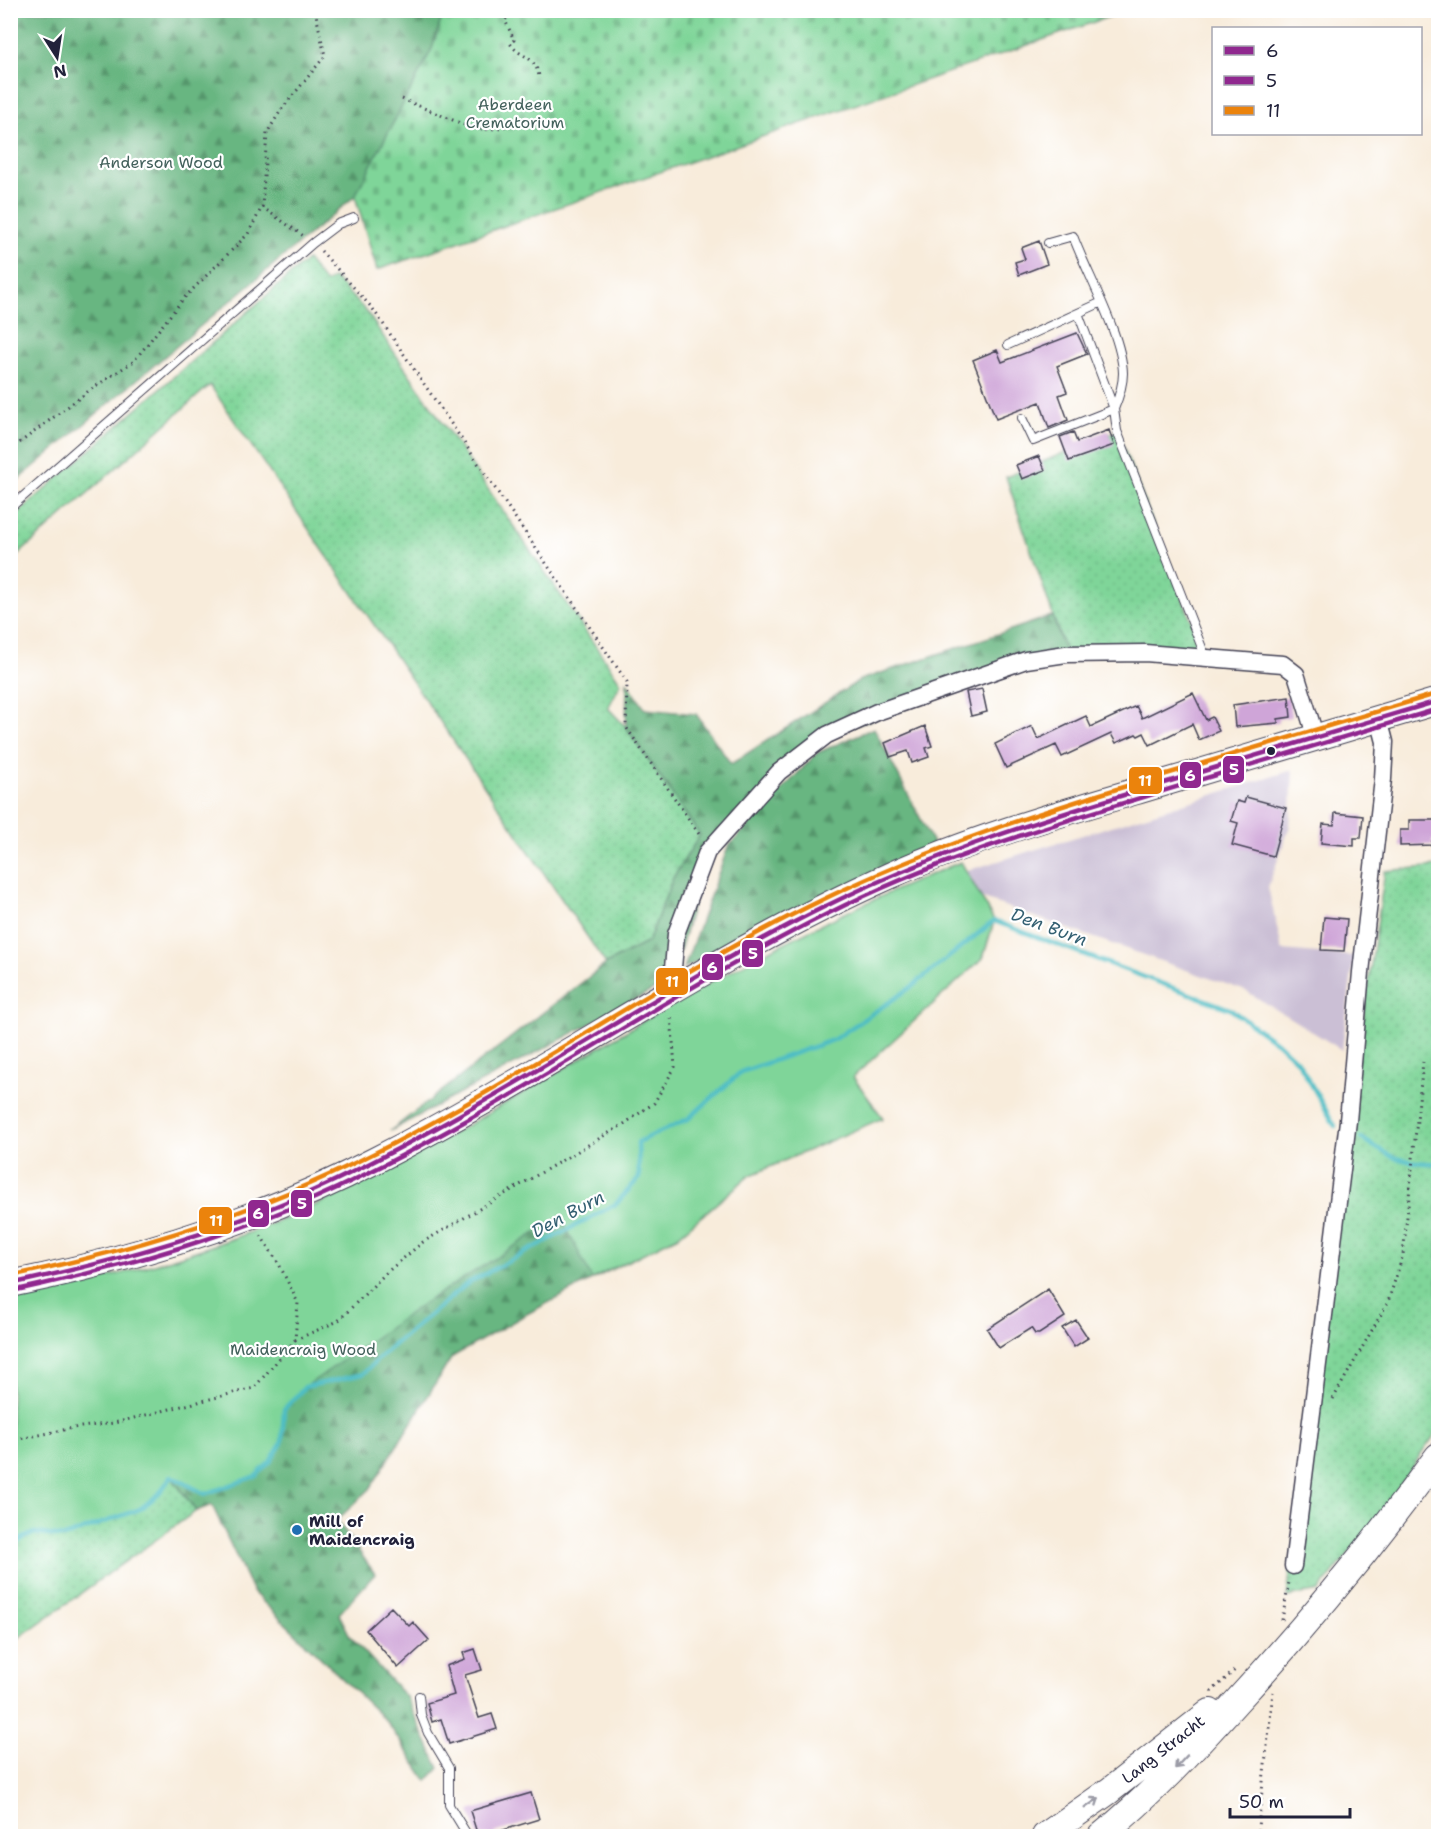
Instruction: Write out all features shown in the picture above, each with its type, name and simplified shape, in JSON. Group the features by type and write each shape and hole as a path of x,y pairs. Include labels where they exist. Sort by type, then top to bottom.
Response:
{"main road":[{"path":"10,1284 98,1266 180,1242 261,1212 374,1161 671,999 757,943 890,875 1029,823 1438,701"},
{"name":"Lang Stracht","path":"1101,1836 1170,1774 1278,1657 1332,1594 1438,1456"},
{"name":"Lang Stracht","path":"1045,1836 1109,1791 1278,1657"}],"street":[{"path":"671,999 676,934 710,848 779,772 827,735 877,712 1026,660 1065,654 1145,653 1276,662 1290,668 1300,682 1316,738"},
{"path":"1293,1566 1348,1121 1361,972 1383,779 1385,742 1379,719"}],"lane":[{"path":"10,508 313,243 338,224 354,218"},
{"path":"1022,418 1033,441 1114,409 1122,388 1123,371 1112,332 1073,236 1048,243"},
{"path":"1008,345 1100,303"},
{"path":"1078,313 1114,409 1117,431 1206,658"},
{"path":"419,1696 421,1715 428,1733 449,1768 449,1805 468,1836"}],"path":[{"path":"10,450 90,390 134,361 184,298 248,234 262,207 267,133 281,110 325,56 315,10"},
{"path":"515,10 505,21 514,40 510,43 517,51 532,59 539,76"},
{"path":"402,99 472,128 484,130 496,129 527,119"},
{"path":"262,207 313,243 373,309 627,682 626,727 710,848"},
{"path":"10,1441 73,1428 114,1423 254,1388 295,1340 338,1321 386,1272 423,1242 624,1124 654,1103 675,1067 671,999"},
{"path":"1333,1399 1388,1302 1403,1255 1423,1062"},
{"path":"266,1226 256,1230 279,1264 298,1303 295,1340"},
{"path":"1257,1836 1273,1684"}],"shaded area":[{"path":"1293,770 1290,826 1268,887 1282,950 1354,956 1342,1050 1246,991 981,898 966,871"}],"green space":[{"name":"Aberdeen Crematorium","path":"444,10 1126,11 377,270 355,196 432,49"},
{"name":"Anderson Wood","path":"11,11 444,11 432,49 355,196 11,486"},
{"path":"307,260 325,283 334,278 366,311 621,683 608,708 626,727 700,835 673,878 648,942 606,964 210,385 11,561 10,520"},
{"path":"1117,431 1206,658 1066,654 1006,477"},
{"path":"1052,616 1066,654 827,735 707,852 672,980 390,1131 606,964 648,942 673,878 700,835 626,727 627,682 645,709 696,714 731,764 860,680"},
{"path":"874,728 934,845 684,968 728,847 817,753"},
{"name":"Maidencraig Wood","path":"961,862 994,921 983,958 649,1250 523,1316 452,1357 370,1489 337,1520 375,1574 339,1614 350,1636 406,1697 439,1768 427,1781 387,1722 253,1592 212,1505 196,1511 171,1476 120,1274 234,1238 345,1191 482,1117 737,968 864,905"},
{"name":"Maidencraig Wood","path":"961,862 994,921 983,958 853,1077 883,1118 749,1176 678,1236 592,1279 561,1217 424,1303 305,1387 284,1409 282,1443 270,1462 256,1476 205,1494 171,1476 159,1494 140,1509 64,1537 34,1533 11,1545 11,1299 97,1280 182,1256 266,1227 306,1210 438,1142 704,986 767,952 895,890"},
{"path":"1438,866 1438,1430 1380,1514 1319,1591 1287,1597 1348,1121 1385,871"},
{"path":"11,1447 171,1476 196,1511 11,1643"}],"building":[{"path":"1039,241 1047,264 1019,275 1015,262 1025,259 1021,248"},
{"path":"1077,333 1087,354 1057,366 1067,392 1059,395 1068,420 1049,428 1040,402 996,419 973,360 997,350 1002,362"},
{"path":"1109,430 1114,445 1069,461 1060,437 1073,432 1077,442"},
{"path":"1039,456 1045,470 1022,479 1016,465"},
{"path":"982,689 987,712 971,716 966,692"},
{"path":"1193,693 1206,720 1212,717 1219,731 1199,740 1192,724 1150,745 1144,733 1116,743 1111,734 1062,757 1056,745 1006,768 995,744 1032,726 1038,739 1086,716 1091,727 1136,706 1142,718"},
{"path":"1289,697 1291,717 1278,719 1278,723 1235,727 1233,705"},
{"path":"925,726 932,746 926,748 929,757 912,763 908,751 890,757 885,743"},
{"path":"1246,797 1286,808 1273,856 1232,845 1238,823 1231,821 1237,801 1244,803"},
{"path":"1335,813 1363,816 1361,838 1354,838 1354,846 1321,843 1323,824 1334,825"},
{"path":"1409,820 1438,820 1438,840 1432,841 1433,845 1400,846 1400,830 1409,830"},
{"path":"1324,917 1347,919 1344,951 1321,950"},
{"path":"1048,1289 1065,1317 1039,1334 1035,1334 1031,1328 999,1348 987,1329"},
{"path":"1076,1320 1088,1338 1074,1347 1062,1328"},
{"path":"391,1607 409,1626 413,1622 429,1640 398,1668 366,1630"},
{"path":"475,1649 482,1670 465,1675 479,1718 492,1714 497,1729 449,1744 441,1719 432,1722 427,1703 454,1695 446,1666 465,1659 463,1653"},
{"path":"531,1793 539,1819 494,1833 495,1835 478,1836 470,1811"}],"waterway":[{"name":"Den Burn","path":"10,1545 34,1533 64,1537 140,1509 159,1494 171,1476 205,1494 256,1476 270,1462 282,1443 284,1409 305,1387 363,1374 384,1353 468,1283 616,1204 639,1178 638,1142 688,1119 741,1072 833,1040 910,988 994,921 1230,1009 1279,1044 1299,1063 1335,1126"},
{"name":"Den Burn","path":"1361,1138 1398,1158 1438,1164"}],"transit line":[{"name":"11","path":"10,1276 92,1257 212,1222 329,1175 455,1110 761,931 864,880 905,863 1069,804 1436,694"},
{"name":"6","path":"10,1284 94,1265 217,1228 297,1198 336,1180 460,1115 702,972 764,938 826,906 904,871 984,840 1065,813 1438,701"},
{"name":"5","path":"12,1291 95,1272 178,1248 258,1221 337,1188 462,1123 765,947 827,914 905,878 1065,821 1438,709"}],"place":[{"name":"Mill of Maidencraig","path":"297,1530"}]}
